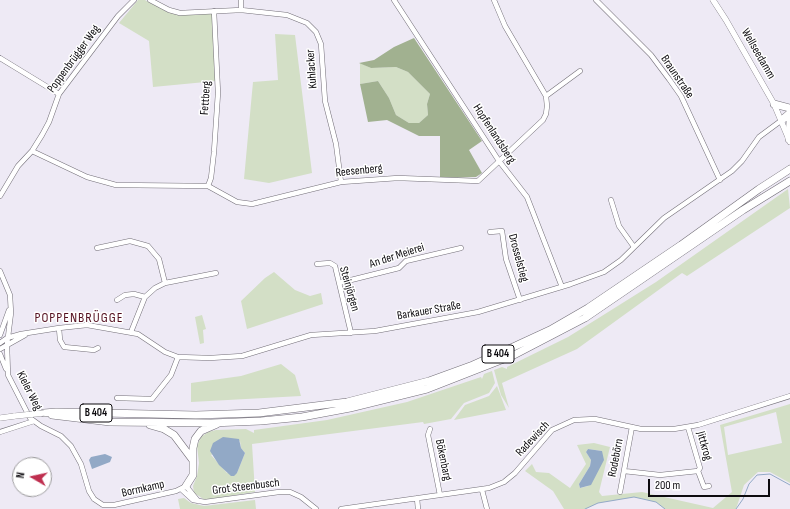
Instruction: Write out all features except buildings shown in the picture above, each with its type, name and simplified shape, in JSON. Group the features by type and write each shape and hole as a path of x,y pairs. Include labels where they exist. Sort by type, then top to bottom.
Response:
{"highway":[{"path":"774,104 790,108"},
{"path":"782,120 790,113"},
{"path":"789,140 790,121"},
{"name":"B 404","path":"44,413 209,415 259,413 348,402 429,381 473,365 511,348 550,330 588,308 759,189 790,170"},
{"name":"B 404","path":"44,413 80,420 139,422 223,422 302,416 374,403 450,381 514,355 558,333 608,304 744,210 790,181"},
{"path":"139,422 172,433 182,444 193,461"},
{"path":"184,488 193,475 193,445 199,433 223,422"}],"main road":[{"name":"Wellseedamm","path":"713,0 774,104 782,120 789,140"},
{"name":"B 404","path":"0,418 44,413"}],"street":[{"name":"Poppenbrügger Weg","path":"0,196 18,166 32,151 49,122 59,94 118,16 134,0"},
{"name":"Kuhlacker","path":"150,0 174,12 241,10 287,15 307,23 316,32 321,44 325,101 336,144 341,182"},
{"path":"241,0 241,10"},
{"name":"Hopfenlandsberg","path":"394,0 499,161 527,197 562,287"},
{"path":"494,0 505,26 546,96 580,71"},
{"name":"Braunstraße","path":"596,0 651,55 669,79 680,96 720,180"},
{"name":"Fettberg","path":"208,186 211,178 214,152 218,93 214,11"},
{"path":"0,58 59,94"},
{"name":"Reesenberg","path":"32,151 87,176 116,184 208,186 237,202 252,204 341,182 398,178 478,181 543,120 546,114 546,96"},
{"name":"Barkauer Straße","path":"0,342 7,338 27,334 58,328 87,325 131,332 150,341 165,352 178,357 210,358 242,356 311,335 351,333 429,322 478,312 562,287 604,272 621,260 667,216 720,180 739,164 762,134 782,120"},
{"path":"611,200 619,226 634,247"},
{"name":"Drosselstieg","path":"490,232 502,231 506,259 520,300"},
{"path":"97,248 130,241 148,246 159,259 165,283"},
{"name":"An der Meierei","path":"339,283 399,268 406,261 461,248"},
{"name":"Steinjörgen","path":"318,264 330,263 335,266 351,333"},
{"path":"0,271 10,291 11,306 7,344"},
{"path":"131,332 145,297 155,288 165,283 216,273"},
{"path":"117,300 125,294 134,294 145,297"},
{"path":"0,335 11,306"},
{"path":"58,328 60,340 64,346 94,350 98,348"},
{"name":"Barkauer Straße","path":"0,349 27,334"},
{"name":"Kieler Weg","path":"7,344 7,370"},
{"name":"Kieler Weg","path":"0,354 27,413 34,421 61,436 68,443 81,464 92,496 103,507"},
{"path":"117,398 152,399 171,375 178,357"},
{"name":"Radewisch","path":"341,509 482,490 500,484 510,478 546,436 564,424 578,419 595,419 632,428 658,430 688,427 790,396"},
{"name":"Kieler Weg","path":"0,432 34,421"},
{"name":"Jittkrog","path":"688,427 700,468 698,471 704,487 709,486"},
{"name":"Rodebörn","path":"620,492 632,428"},
{"name":"Bökenbarg","path":"430,429 428,435 440,495"},
{"path":"624,471 660,475 698,471"},
{"name":"Bormkamp","path":"103,507 119,505 184,488"},
{"name":"Grot Steenbusch","path":"184,488 198,501 209,502 284,492 301,497 314,509"},
{"path":"482,490 486,509"},
{"path":"417,498 418,509"}],"green space":[{"path":"138,0 145,0 168,12 212,13 216,81 153,87 149,41 119,23"},
{"path":"275,34 295,35 312,173 269,183 244,179 253,82 278,80"},
{"path":"414,38 482,141 469,150 482,173 476,177 440,178 440,136 419,136 387,120 368,122 360,84 378,81 389,98 396,115 409,123 419,123 428,115 427,104 430,94 408,72 396,67 371,68 359,63 374,60 394,47"},
{"path":"360,63 371,68 396,67 408,72 430,94 427,104 428,115 419,123 409,123 396,115 389,98 378,81 360,84"},
{"path":"788,189 790,208 687,276 682,273 577,349 502,383 509,408 501,395 494,370 502,367 507,369 507,367 568,337 656,282"},
{"path":"274,272 295,290 310,296 321,293 323,304 247,329 241,301 265,278"},
{"path":"202,315 206,329 203,330 204,343 200,344 195,317"},
{"path":"281,364 295,375 301,396 191,402 191,383 241,376"},
{"path":"492,371 495,383 489,393 464,403 451,419 424,424 423,422 252,444 255,492 205,500 194,493 193,486 197,476 199,463 197,446 201,437 208,432 216,430 246,429 254,433 254,430 327,420 407,402 481,377 482,379 484,374","holes":["240,441 241,448 245,453 237,473 227,473 211,455"]},
{"path":"497,386 506,410 454,420 465,405 489,396"},
{"path":"790,404 790,483 770,472 758,472 744,485 736,509 665,509 656,502 634,497 598,503 585,509 564,509 553,491 525,471 532,464 536,472 549,473 570,488 586,464 577,445 594,443 610,447 599,492 602,496 642,492 713,508 732,492 720,425","holes":["776,412 782,443 728,455 724,427","588,449 602,451 588,486 580,488 579,484 590,466 591,460 586,452"]},
{"path":"184,498 191,503 204,506 255,500 256,509 180,509 178,499"}],"water":[{"path":"223,437 239,439 241,448 245,453 237,473 234,476 231,476 219,465 210,451 213,443"},
{"path":"588,449 602,451 604,460 591,485 580,488 579,484 590,466 591,460 586,452"},
{"path":"105,454 112,457 110,462 92,469 89,460 91,457"}],"waterway":[{"path":"736,509 743,499 749,484 757,475 770,474 790,485"},
{"path":"585,509 598,503 634,497 656,502 665,509"}],"district":[{"name":"POPPENBRÜGGE","path":"79,318"}]}
